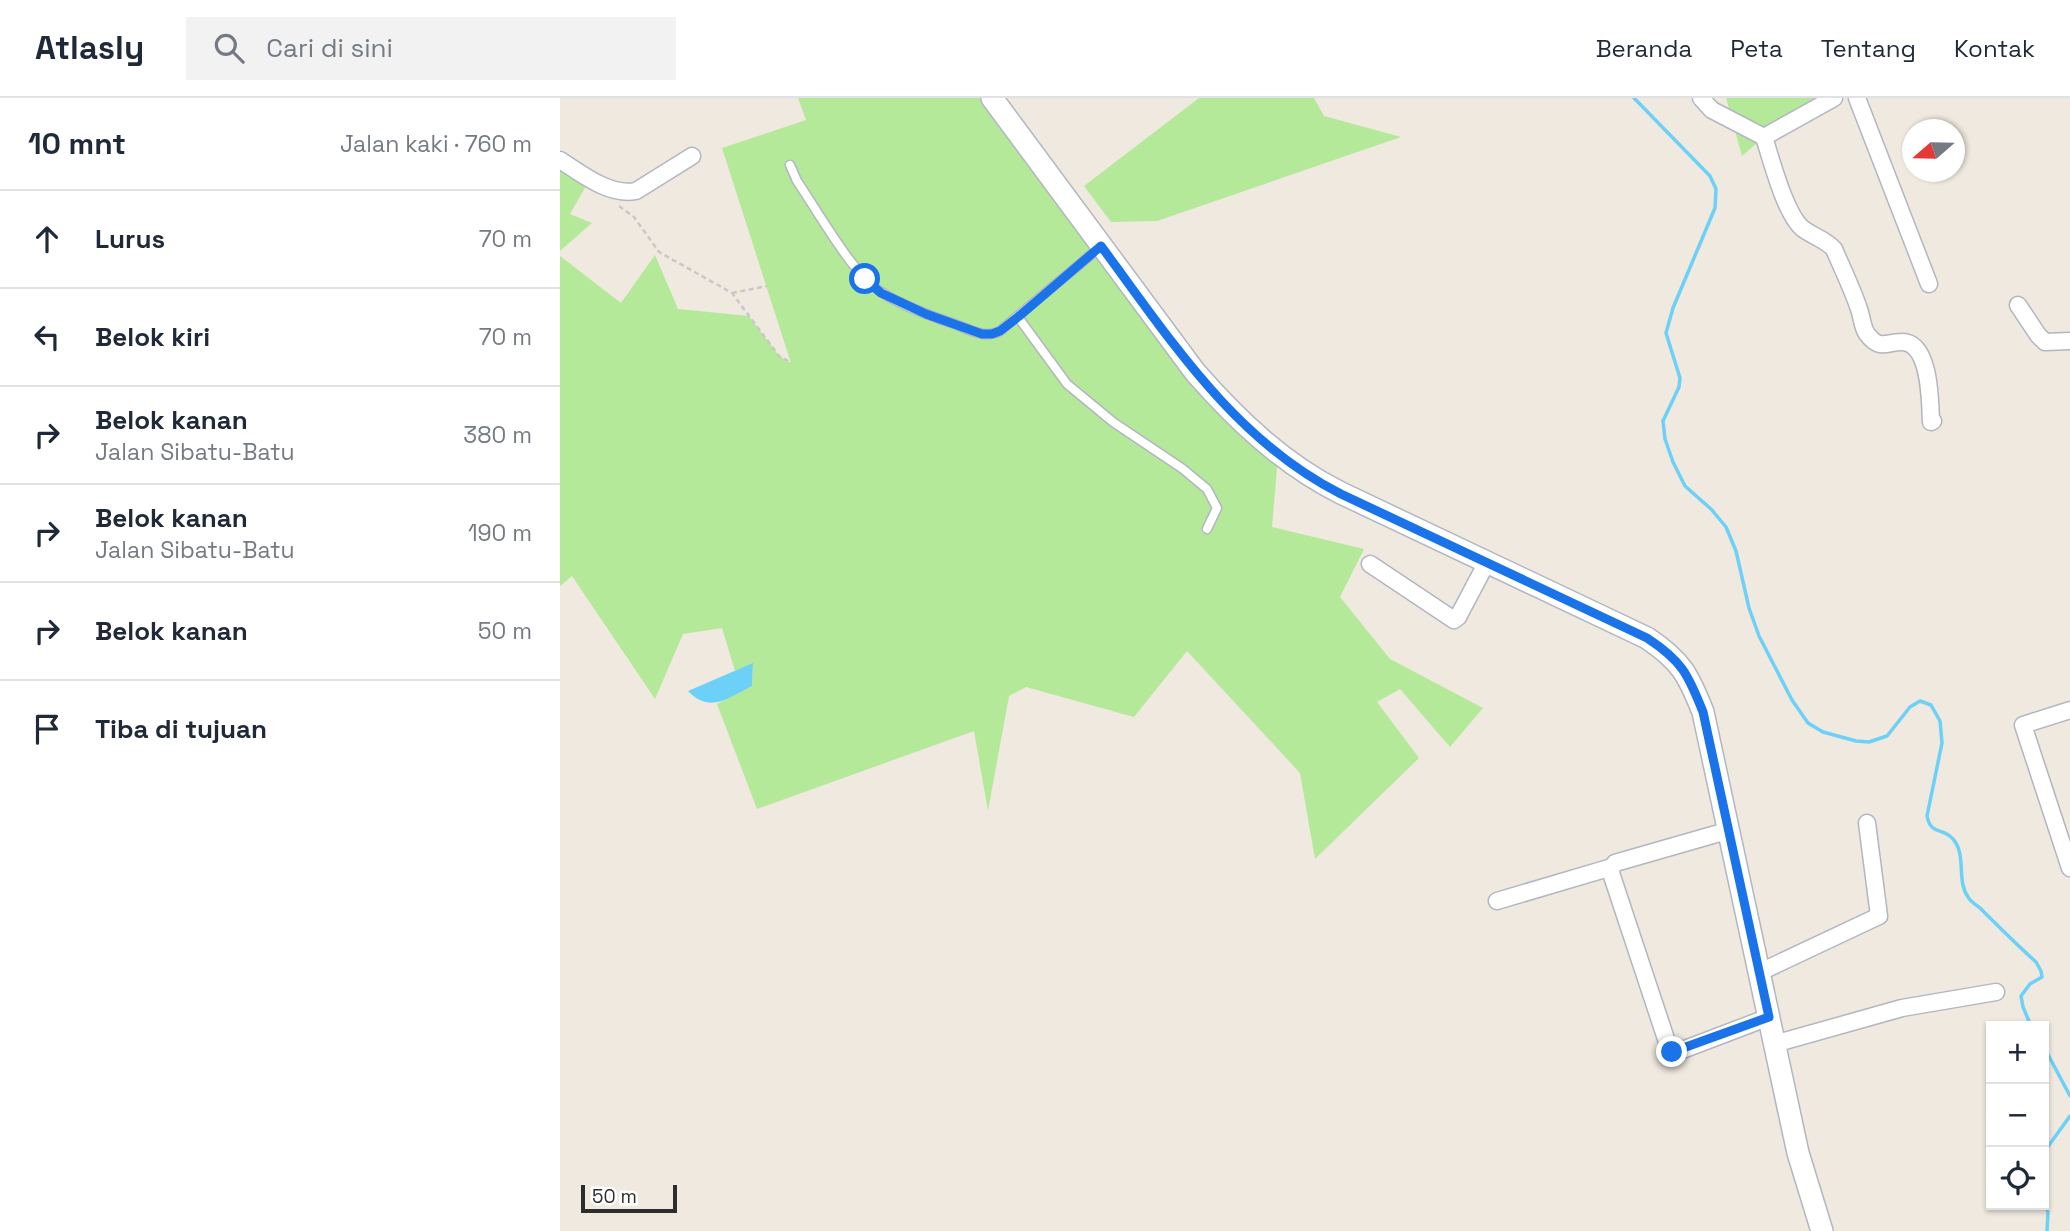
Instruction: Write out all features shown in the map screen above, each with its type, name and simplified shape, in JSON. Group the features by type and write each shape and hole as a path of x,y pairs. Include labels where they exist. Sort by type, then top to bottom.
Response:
{"street":[{"path":"992,98 1195,372 1228,409 1288,462 1313,480 1647,638 1677,661 1688,677 1703,712 1798,1153 1822,1231"},
{"path":"1701,98 1712,110 1764,136 1781,188 1796,221 1834,248 1866,333 1875,342 1885,346 1907,343 1921,356 1929,380 1933,421"},
{"path":"1764,136 1834,98"},
{"path":"1857,98 1929,284"},
{"path":"560,160 598,183 627,192 636,191 692,156"},
{"path":"2018,305 2045,342 2070,341"},
{"path":"1370,564 1454,620 1487,562"},
{"path":"2070,710 2023,725 2070,868"},
{"path":"1758,973 1878,917 1880,914 1867,823"},
{"path":"1497,901 1730,830"},
{"path":"1612,867 1611,873 1670,1051 1678,1052 1769,1017"},
{"path":"1774,1044 1902,1008 1996,992"}],"lane":[{"path":"790,165 797,181 856,268 881,293 926,314 982,334 996,333 1018,317 1101,246"},
{"path":"1018,317 1067,384 1113,422 1183,469 1207,489 1217,508 1207,529"}],"path":[{"path":"617,204 634,216 659,252 732,293 779,356 792,363"},
{"path":"732,293 767,286"}],"green space":[{"path":"798,98 1006,98 1202,365 1279,445 1272,527 1364,549 1340,597 1390,659 1483,708 1450,747 1400,689 1377,702 1419,758 1315,859 1300,773 1187,651 1134,717 1026,687 1009,696 988,811 974,731 757,809 717,704 752,686 753,664 735,671 722,628 683,634 655,699 572,576 560,586 560,256 621,303 655,255 678,309 749,316 779,356 791,363 722,148 806,120"},
{"path":"1199,98 1314,98 1324,116 1401,137 1157,221 1111,222 1084,186"},
{"path":"1726,98 1834,98 1764,137 1742,156"},
{"path":"560,165 586,186 570,214 592,223 560,251"}],"water":[{"path":"753,663 752,686 727,699 704,702 688,691"}],"waterway":[{"path":"1634,98 1710,176 1716,189 1715,208 1673,308 1666,333 1680,378 1679,387 1663,421 1665,439 1673,462 1685,486 1711,509 1726,527 1736,551 1749,608 1759,636 1792,700 1808,723 1823,732 1869,742 1887,736 1910,707 1920,701 1931,705 1940,721 1942,743 1927,816 1934,829 1949,835 1957,845 1964,890 1969,898 2036,962 2041,971 2042,977 2030,984 2021,996 2029,1021"},
{"path":"2049,1056 2070,1096"},
{"path":"2048,1147 2070,1116"},
{"path":"2047,1210 2047,1231"}],"route":[{"path":"865,279 881,293 926,314 982,334 992,334 1018,317 1101,246 1195,372 1228,409 1288,462 1313,480 1341,494 1647,638 1677,661 1683,667 1703,712 1769,1017 1672,1052"}]}
